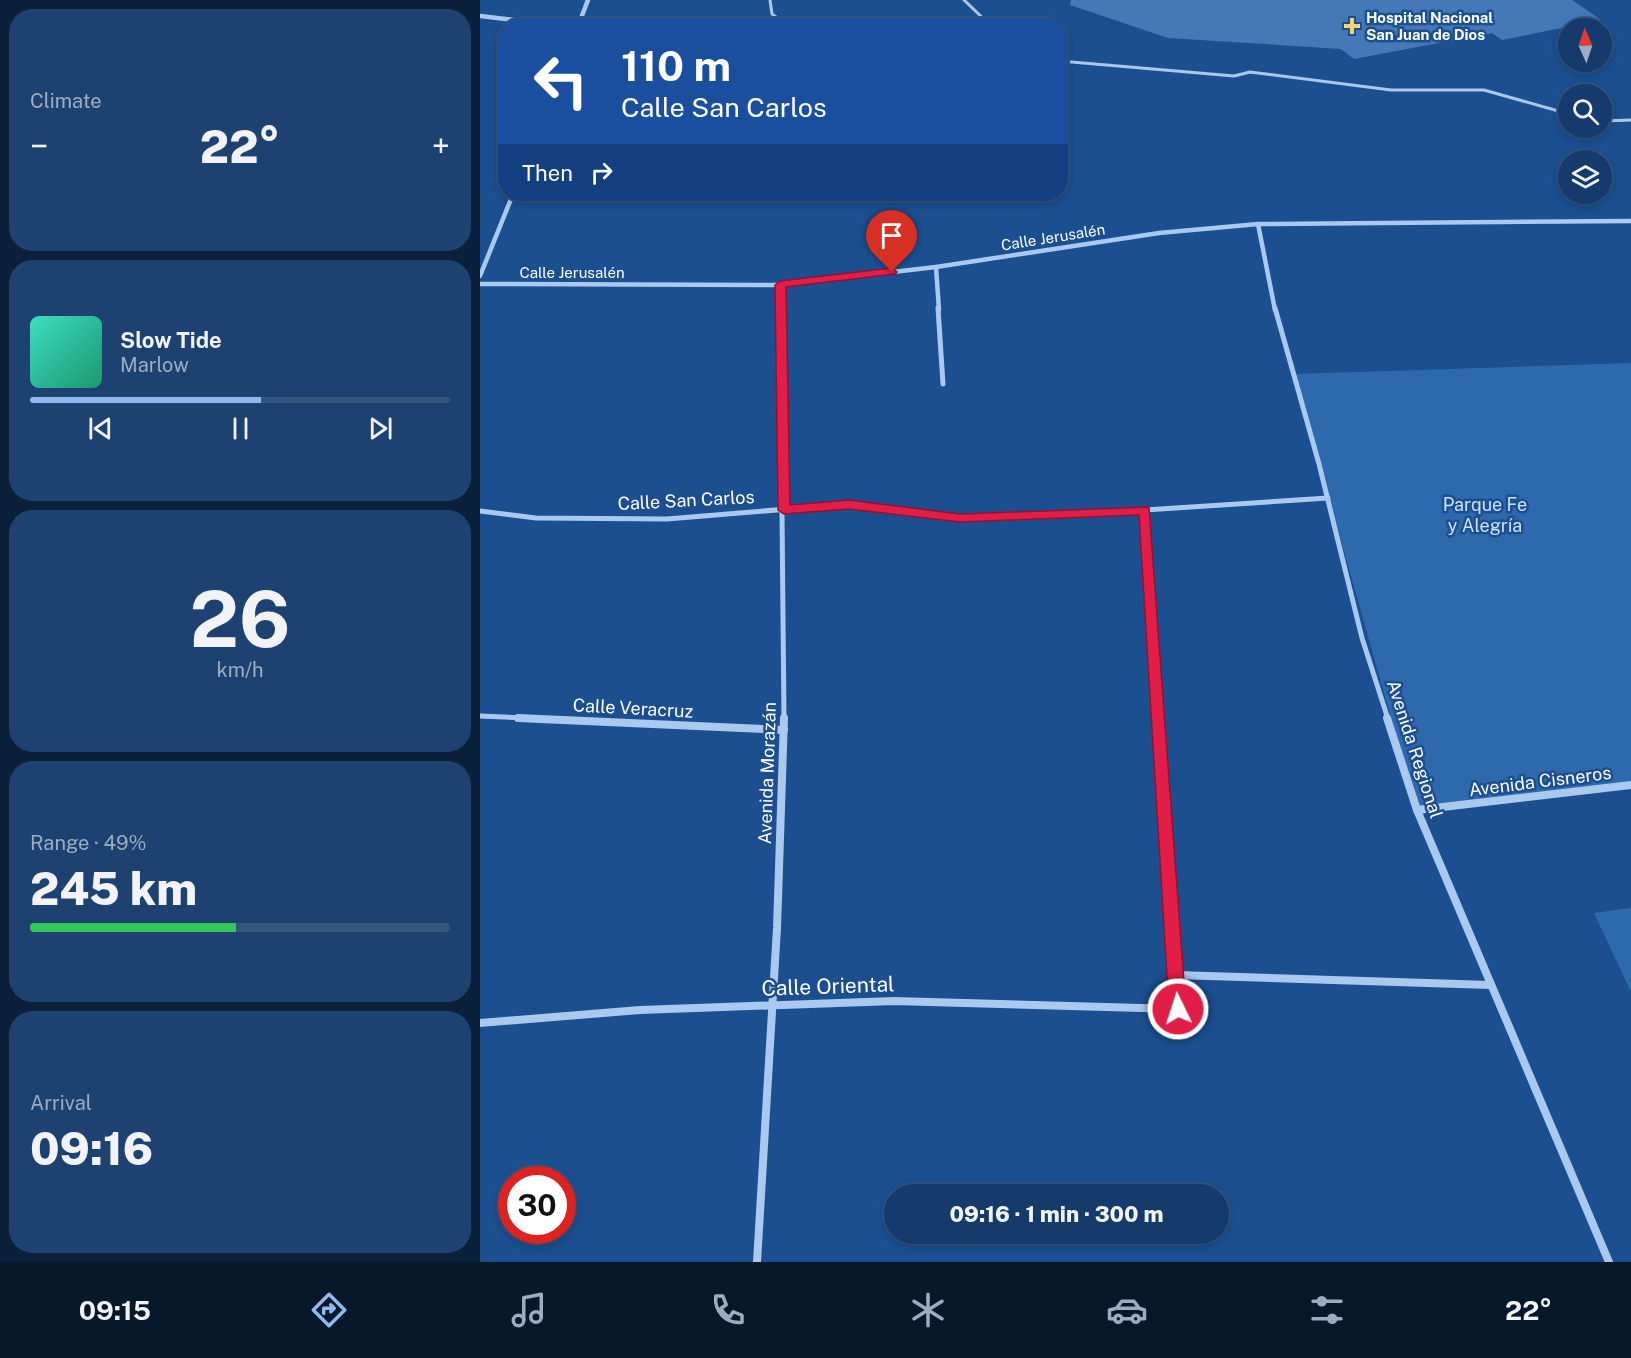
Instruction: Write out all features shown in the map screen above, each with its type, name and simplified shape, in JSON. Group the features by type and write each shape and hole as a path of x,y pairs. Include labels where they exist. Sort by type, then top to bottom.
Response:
{"street":[{"path":"581,18 588,0"},
{"path":"480,16 498,18"},
{"path":"480,276 510,201"},
{"name":"Calle Jerusalén","path":"480,284 780,285 936,267 1159,233 1258,224 1631,221"},
{"name":"Avenida Regional","path":"1258,224 1269,287 1328,498 1362,638 1417,810 1609,1262"},
{"path":"936,267 943,384"},
{"name":"Avenida Morazán","path":"757,1262 773,1005 784,730 784,510 780,285"},
{"name":"Calle San Carlos","path":"480,511 536,518 667,519 849,504 960,518 1145,510 1328,498"},
{"path":"1145,510 1176,975 1490,985"},
{"name":"Calle Veracruz","path":"480,716 784,730"},
{"name":"Avenida Cisneros","path":"1417,810 1631,785"},
{"name":"Calle Oriental","path":"480,1023 640,1010 894,1001 1178,1009 1176,975"}],"lane":[{"path":"770,0 772,14 777,18"},
{"path":"964,0 983,18"},
{"path":"1068,62 1234,76 1250,72 1391,90 1484,90 1558,111"},
{"path":"1612,121 1631,120"}],"green space":[{"name":"Parque Fe y Alegría","path":"1631,363 1631,789 1417,810 1294,374"},
{"path":"1631,908 1631,992 1594,913"}],"building":[{"name":"Hospital Nacional San Juan de Dios","path":"1071,0 1572,0 1598,18 1558,18 1558,29 1502,40 1492,33 1354,59 1341,49 1168,38 1070,5"}],"place":[{"name":"Hospital Nacional San Juan de Dios","path":"1352,26"}],"route":[{"path":"892,272 780,285 784,510 849,504 960,518 1145,510 1178,1009"}]}
